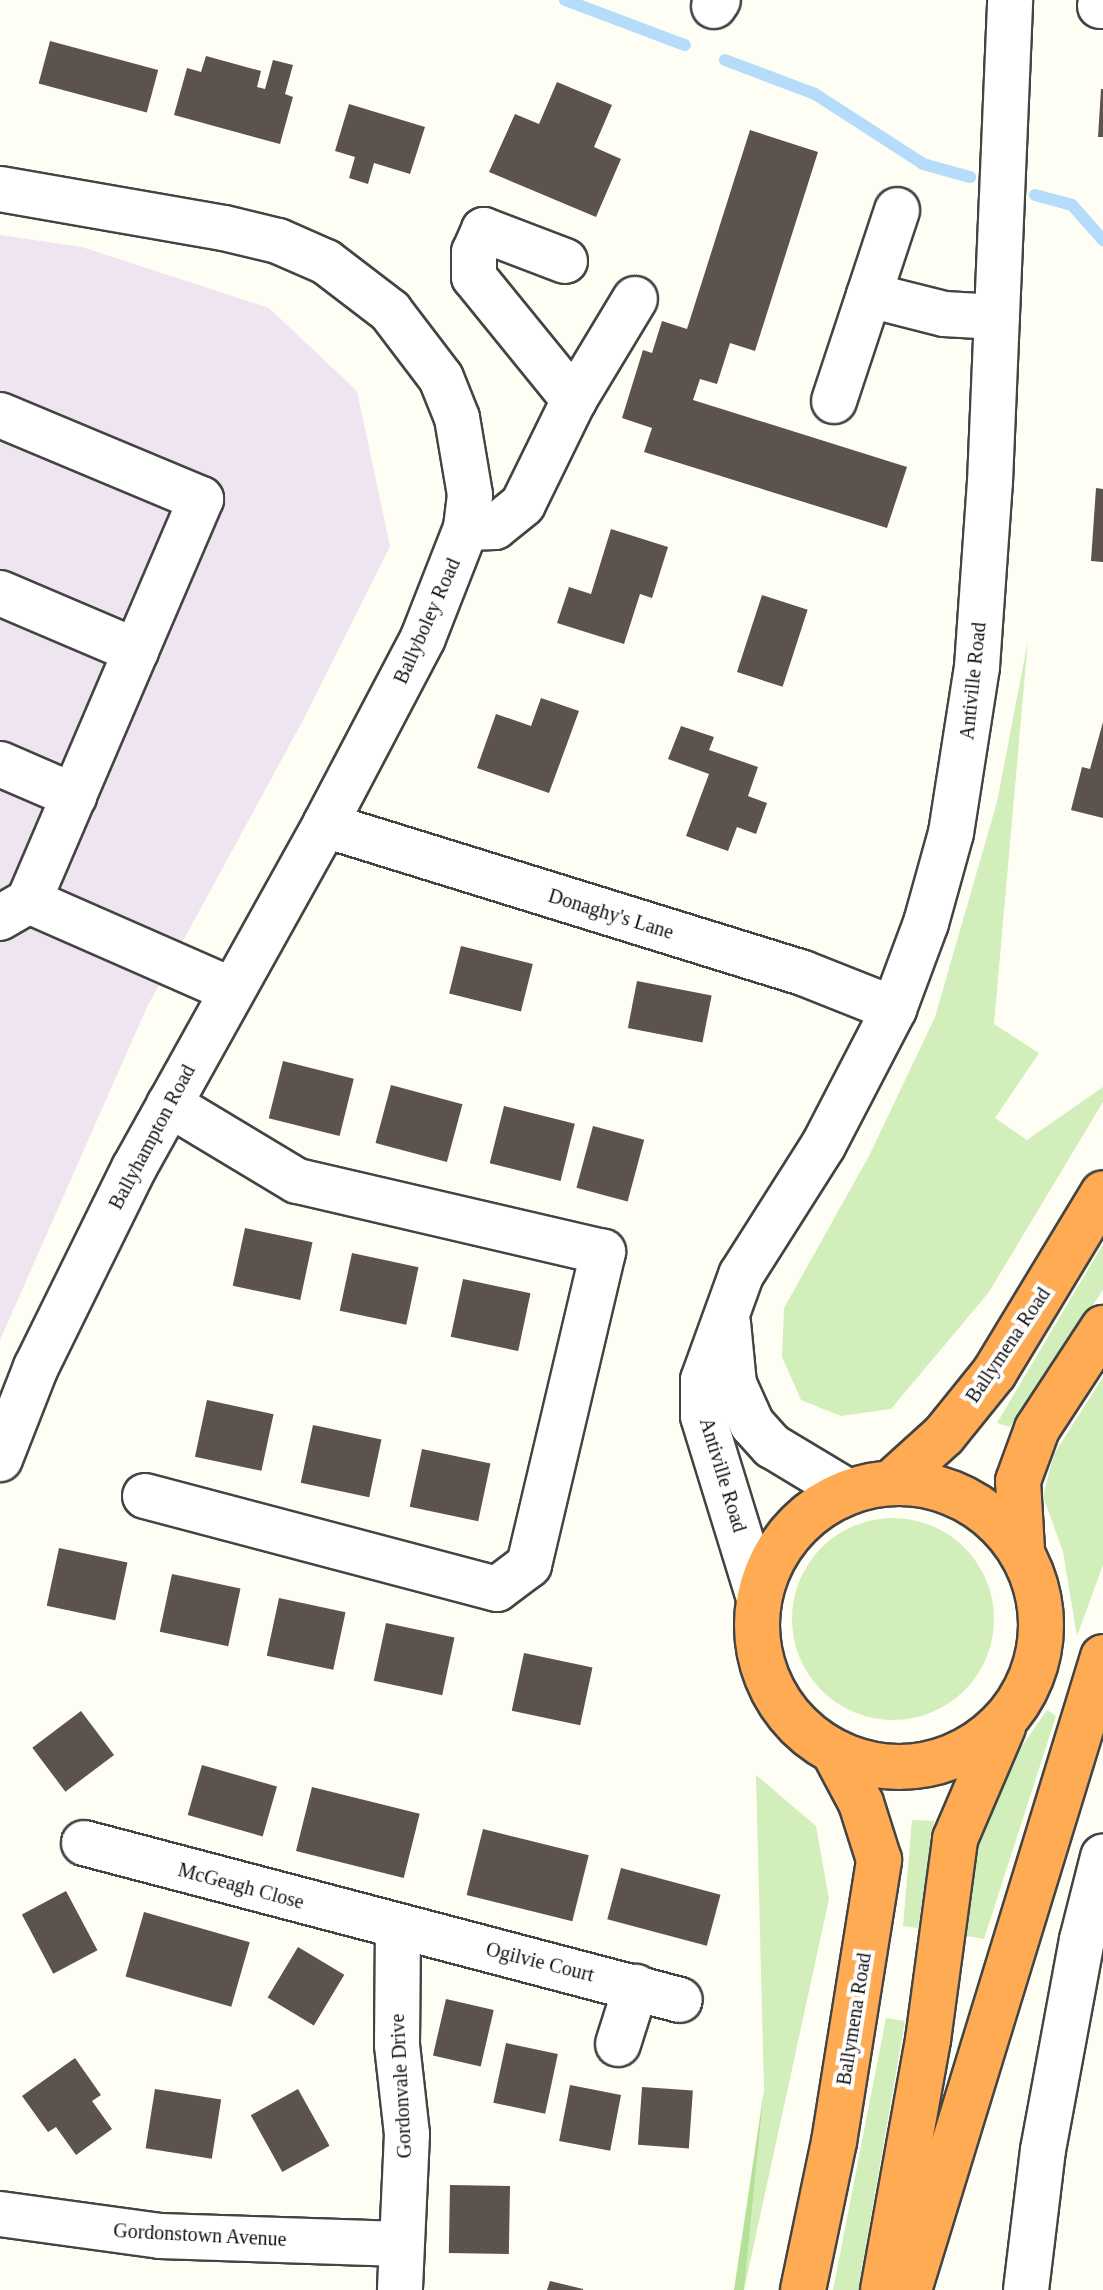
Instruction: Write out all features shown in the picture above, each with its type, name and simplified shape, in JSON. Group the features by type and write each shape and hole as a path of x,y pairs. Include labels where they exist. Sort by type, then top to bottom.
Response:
{"highway":[{"name":"Ballymena Road","path":"892,1482 944,1435 994,1373 1103,1193"},
{"path":"1022,1550 1018,1481 1037,1429 1103,1328"},
{"path":"883,2290 928,2040 955,1839 1005,1721 1030,1682 1042,1638 1039,1592 1022,1550 997,1520 967,1498 930,1485 892,1482 847,1491 807,1515 776,1551 758,1595 756,1643 769,1688 797,1727 835,1754 880,1767 926,1766 969,1750 1005,1721"},
{"path":"909,2290 1103,1657"},
{"name":"Ballymena Road","path":"803,2290 834,2142 879,1860 861,1803 835,1754"}],"street":[{"name":"Antiville Road","path":"758,1595 703,1416 703,1380 741,1275 823,1146 894,1009 926,923 951,833 965,757 990,482 1010,0"},
{"name":"Ballyboley Road","path":"0,189 278,241 326,262 363,286 420,346 446,391 466,454 466,528 423,638 325,825"},
{"path":"834,401 897,210"},
{"path":"565,261 484,230 474,252 474,277 574,400"},
{"path":"869,295 944,314 997,317"},
{"path":"466,528 495,527 523,504 574,400 635,299"},
{"path":"0,415 201,499 74,796 14,910 232,990"},
{"path":"0,593 136,651"},
{"path":"0,764 74,796"},
{"name":"Donaghy's Lane","path":"325,825 803,973 894,1009"},
{"name":"Ballyhampton Road","path":"0,1459 36,1367 169,1104 325,825"},
{"path":"145,1496 497,1589 529,1565 603,1252 297,1181 169,1104"},
{"name":"Antiville Road","path":"728,1309 728,1356 752,1424 772,1446 847,1491"},
{"name":"McGeagh Close","path":"84,1843 398,1929"},
{"path":"1040,1863 1103,1849"},
{"path":"1026,2290 1043,2150 1103,1857"},
{"name":"Ogilvie Court","path":"398,1929 680,2000"},
{"name":"Gordonvale Drive","path":"398,1929 397,2045 407,2134 400,2290"},
{"path":"618,2044 636,1987"},
{"name":"Gordonstown Avenue","path":"0,2214 160,2236 401,2244"}],"shaded area":[{"path":"0,235 82,247 269,308 357,391 390,546 301,724 147,1007 0,1340"}],"green space":[{"path":"1028,640 994,1024 1039,1053 995,1118 1027,1140 1103,1087 1103,1102 989,1292 891,1409 841,1416 801,1400 782,1357 784,1308 869,1156 935,1017 997,802"},
{"path":"1103,1244 1103,1290 1010,1427 997,1423"},
{"path":"1103,1377 1103,1565 1077,1636 1063,1552 1043,1496 1054,1454"},
{"path":"893,1518 931,1526 949,1535 964,1548 977,1563 986,1581 994,1619 986,1657 977,1675 964,1690 949,1703 931,1712 893,1720 855,1712 837,1703 822,1690 809,1675 800,1657 792,1619 800,1581 809,1563 822,1548 837,1535 855,1526"},
{"path":"1047,1710 1056,1716 984,1939 956,1934 962,1886 991,1791"},
{"path":"756,1775 816,1826 829,1899 744,2290 764,2090"},
{"path":"912,1820 934,1821 918,1928 903,1926"},
{"path":"886,2018 905,2021 858,2290 833,2290"},
{"path":"764,2090 744,2290 734,2290"}],"building":[{"path":"50,41 158,70 147,112 39,84"},
{"path":"206,56 261,71 257,87 265,89 273,60 293,65 285,94 293,97 280,144 174,115 187,68 201,72"},
{"path":"557,82 612,105 594,147 621,159 596,217 489,172 515,114 539,124"},
{"path":"1101,89 1103,137 1098,137"},
{"path":"349,104 425,127 410,174 374,163 368,184 349,178 355,157 335,151"},
{"path":"750,130 818,152 755,351 730,343 717,384 700,379 693,400 907,467 887,528 644,452 652,428 622,418 643,350 652,353 662,321 687,329"},
{"path":"1096,488 1103,489 1103,562 1091,561"},
{"path":"611,529 668,547 652,598 640,594 624,644 557,623 569,587 591,594"},
{"path":"762,595 808,610 783,687 737,672"},
{"path":"541,698 579,711 549,793 477,768 496,714 531,726"},
{"path":"1103,722 1103,818 1071,810 1082,767 1090,769"},
{"path":"681,726 714,737 709,750 758,767 748,796 767,803 756,834 737,827 728,851 686,836 709,774 668,759"},
{"path":"461,946 533,964 521,1011 449,994"},
{"path":"637,981 712,996 702,1043 628,1028"},
{"path":"283,1061 354,1079 340,1136 269,1118"},
{"path":"391,1085 462,1104 447,1162 375,1143"},
{"path":"504,1106 575,1124 561,1181 490,1163"},
{"path":"593,1126 644,1140 628,1202 576,1188"},
{"path":"245,1228 312,1242 300,1300 233,1286"},
{"path":"352,1253 419,1267 406,1325 340,1311"},
{"path":"463,1279 530,1293 518,1351 451,1337"},
{"path":"207,1400 274,1414 261,1471 195,1457"},
{"path":"313,1425 381,1440 369,1497 301,1483"},
{"path":"422,1449 490,1464 478,1521 410,1507"},
{"path":"59,1548 127,1563 115,1620 47,1606"},
{"path":"172,1574 240,1589 228,1646 160,1632"},
{"path":"279,1598 346,1612 333,1670 267,1656"},
{"path":"386,1623 454,1638 442,1695 374,1681"},
{"path":"524,1653 592,1668 580,1725 512,1711"},
{"path":"81,1711 114,1755 65,1792 32,1748"},
{"path":"202,1765 277,1786 263,1836 188,1815"},
{"path":"312,1787 420,1814 404,1878 296,1851"},
{"path":"483,1829 589,1855 572,1921 467,1895"},
{"path":"621,1868 720,1895 707,1946 607,1919"},
{"path":"66,1891 97,1950 53,1974 22,1914"},
{"path":"144,1912 250,1942 231,2007 126,1976"},
{"path":"298,1947 344,1975 314,2025 268,1998"},
{"path":"446,1999 494,2010 481,2067 433,2056"},
{"path":"506,2043 558,2054 545,2114 493,2103"},
{"path":"75,2058 101,2095 92,2101 112,2129 76,2155 56,2127 48,2132 22,2096"},
{"path":"570,2085 621,2095 610,2151 559,2141"},
{"path":"642,2087 693,2091 689,2148 638,2145"},
{"path":"155,2089 221,2099 212,2159 146,2148"},
{"path":"298,2089 330,2146 282,2172 251,2115"},
{"path":"450,2185 510,2186 509,2254 449,2253"},
{"path":"550,2281 583,2289 583,2290 547,2290"}],"waterway":[{"path":"565,0 685,45"},
{"path":"725,60 815,94 923,164 970,177"},
{"path":"1035,195 1072,205 1103,240"}]}
